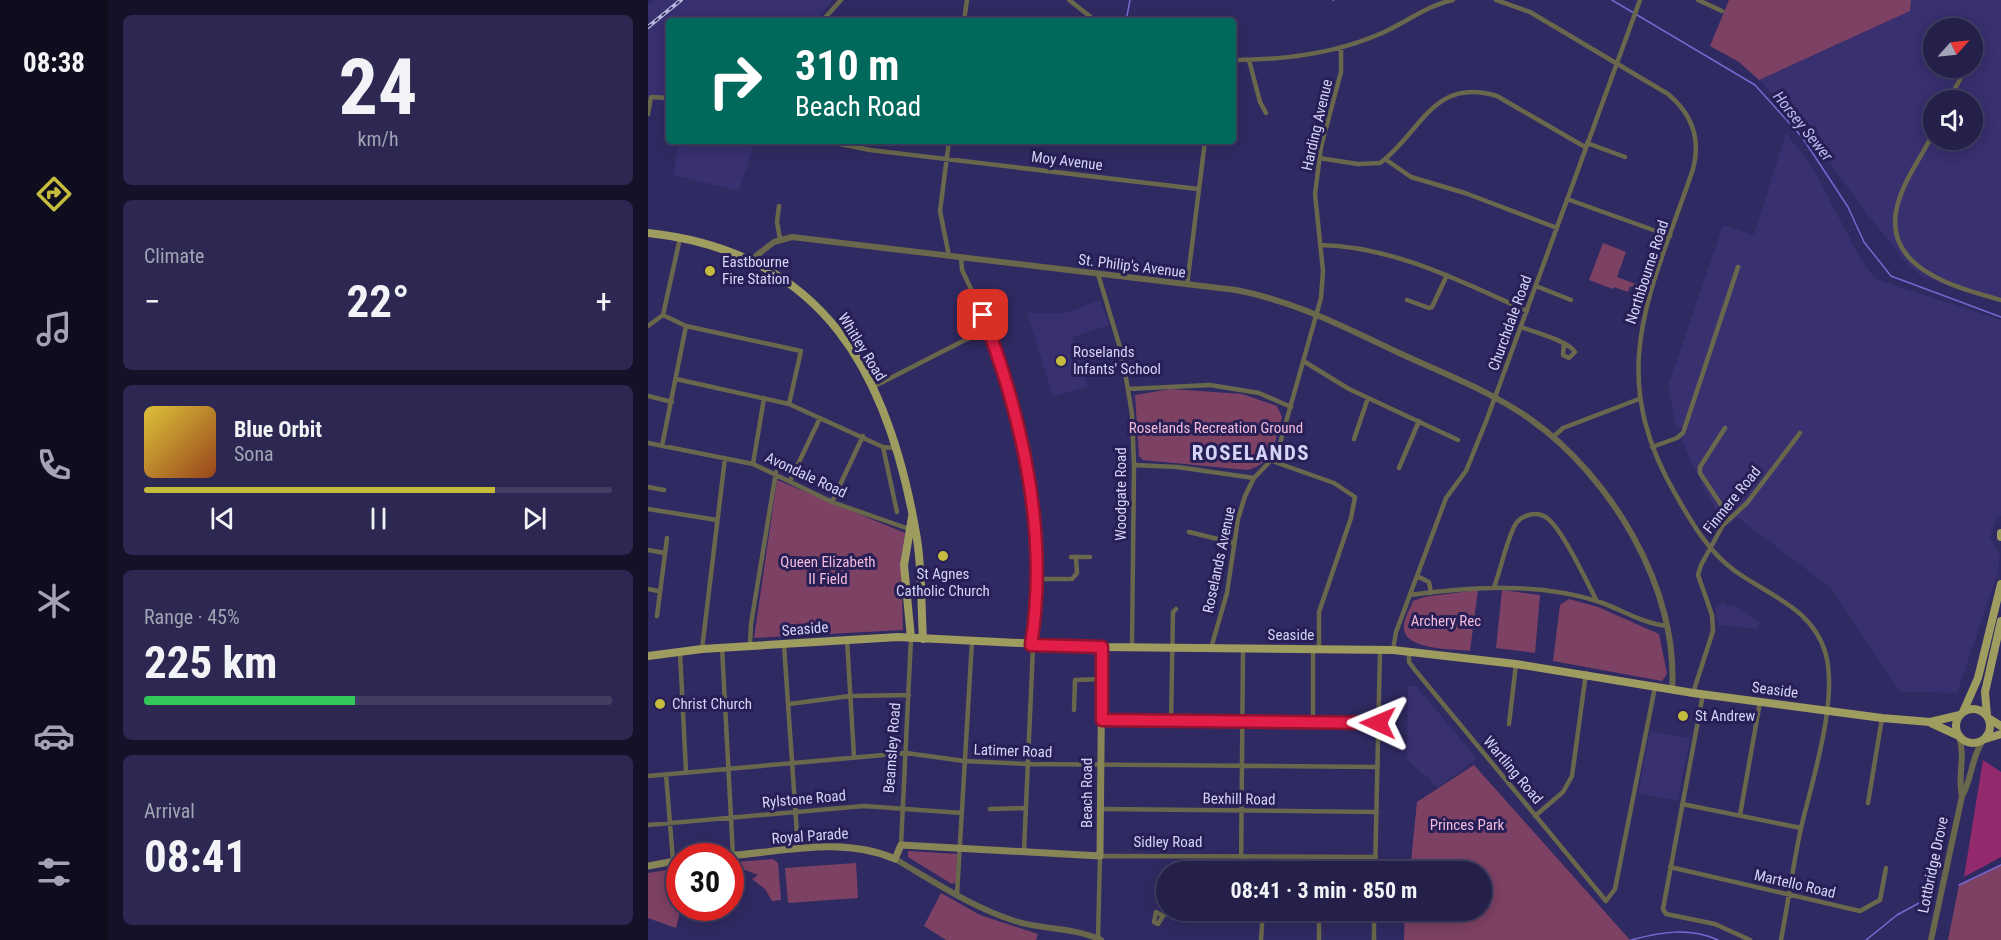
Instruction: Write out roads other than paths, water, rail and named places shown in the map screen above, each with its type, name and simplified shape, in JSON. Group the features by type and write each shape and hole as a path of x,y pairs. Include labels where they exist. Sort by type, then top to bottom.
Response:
{"main road":[{"name":"Whitley Road","path":"648,233 681,236 752,259 788,280 822,310 843,336 873,387 897,448 912,517 923,639"},
{"name":"Whitley Road","path":"911,638 904,573 912,530"},
{"path":"2001,584 1978,678 1956,722 1958,736 1971,744 2001,734"},
{"path":"1983,741 1990,728 1985,692 2001,621"},
{"name":"Seaside","path":"648,656 680,650 750,645 911,638 1102,647 1393,650 1516,663 1586,673 1672,690 1882,718 1930,722 1961,714"},
{"name":"Beach Road","path":"1100,856 1102,647"},
{"path":"1961,714 1976,709 2001,726"},
{"name":"Seaside","path":"1930,722 1958,736"},
{"name":"Royal Parade","path":"744,855 847,845 873,849 895,859"},
{"path":"901,845 960,850"},
{"name":"Beamsley Road","path":"895,859 901,845"},
{"name":"Sidley Road","path":"960,850 1100,856"},
{"path":"648,866 666,863"}],"street":[{"path":"825,18 841,0"},
{"path":"964,18 967,0"},
{"path":"1069,0 1092,18"},
{"path":"1236,60 1302,56 1341,47 1381,33 1433,7 1453,0"},
{"name":"Northbourne Road","path":"1496,0 1530,12 1616,62 1678,102 1691,121 1695,133 1696,156 1642,321 1638,354 1639,399 1652,447 1670,485 1709,548 1735,571 1789,604 1808,621 1826,654 1829,679 1827,710 1810,796 1801,828 1781,940"},
{"name":"Churchdale Road","path":"1393,650 1396,632 1446,498 1466,471 1495,397 1640,0"},
{"path":"1698,0 1722,11"},
{"name":"Harding Avenue","path":"1317,314 1323,283 1315,194 1319,158 1341,72 1341,47"},
{"path":"1249,60 1260,102 1266,113"},
{"path":"1319,158 1368,165 1384,159 1432,106 1449,96 1484,92 1502,98 1586,145 1625,157"},
{"path":"648,114 651,97 666,97"},
{"name":"Moy Avenue","path":"840,144 870,150 1198,189"},
{"path":"948,144 940,211 949,256"},
{"path":"1187,285 1205,144"},
{"path":"1925,150 1899,200 1895,220 1899,241 1909,259 1924,272 2001,300"},
{"path":"1384,159 1411,177 1465,193 1557,228"},
{"path":"1567,199 1670,236"},
{"path":"752,259 780,238 777,222 779,206"},
{"path":"648,326 663,315 681,236"},
{"name":"St. Philip's Avenue","path":"780,238 792,237 1254,294 1317,314 1495,397 1553,437 1579,462 1621,516 1649,572 1666,626 1673,664 1672,690"},
{"path":"1321,244 1370,250 1417,263 1527,311"},
{"path":"961,257 962,270 989,331 1022,446 1032,507 1036,579 1031,645 1024,851"},
{"path":"1652,447 1677,438 1683,433 1738,267"},
{"name":"Woodgate Road","path":"1098,274 1122,354 1128,390 1134,465 1132,647"},
{"path":"1407,300 1432,307 1447,275"},
{"path":"1536,286 1571,300"},
{"name":"Roselands Avenue","path":"1211,648 1227,593 1234,543 1245,496 1254,478 1277,454 1317,314"},
{"path":"663,315 686,326 801,351 789,404"},
{"path":"662,447 686,326"},
{"path":"1521,327 1564,343"},
{"path":"873,387 965,340 989,331"},
{"path":"1305,362 1368,398 1458,440"},
{"path":"676,379 789,404 884,447 897,448"},
{"path":"1128,390 1210,385 1259,393 1291,407"},
{"path":"648,396 672,402"},
{"path":"753,464 764,398"},
{"path":"1354,438 1368,398"},
{"path":"1553,437 1563,428 1639,399"},
{"path":"790,481 820,418"},
{"path":"1399,468 1419,421"},
{"path":"1725,428 1700,467 1700,473 1729,517"},
{"name":"Finmere Road","path":"1693,693 1713,631 1712,615 1698,575 1709,548 1729,517 1747,502 1800,433"},
{"path":"832,502 863,436"},
{"name":"Avondale Road","path":"648,443 753,464 776,472 832,502 912,530"},
{"path":"884,447 897,512"},
{"path":"702,649 725,458"},
{"path":"1272,461 1334,483 1355,497 1351,518 1319,612 1313,723"},
{"path":"1134,465 1177,467 1254,478"},
{"path":"750,645 751,624 776,472"},
{"path":"648,488 664,490"},
{"path":"648,509 717,520"},
{"path":"1494,587 1515,524 1525,516 1540,514 1548,518 1560,534 1597,601"},
{"path":"1190,532 1234,543"},
{"path":"657,616 658,591 667,538"},
{"path":"648,550 665,553"},
{"path":"1036,579 1072,579 1077,573 1074,557 1090,557"},
{"path":"1418,576 1429,582 1431,592"},
{"path":"1410,595 1494,587 1550,592 1597,601 1651,624 1666,626"},
{"path":"648,589 658,591"},
{"path":"1171,723 1171,648 1173,612 1176,609"},
{"name":"Beamsley Road","path":"901,845 911,638"},
{"path":"847,639 854,757"},
{"path":"957,894 972,642"},
{"path":"784,645 798,849"},
{"path":"722,647 730,843"},
{"path":"1241,861 1243,648"},
{"path":"680,650 686,772"},
{"path":"1376,861 1380,650"},
{"name":"Wartling Road","path":"1409,651 1409,662 1415,670 1606,901 1615,889 1655,687"},
{"path":"1509,724 1516,663"},
{"path":"1535,816 1563,792 1572,776 1586,673"},
{"path":"1074,710 1075,680 1102,679"},
{"path":"1703,694 1663,909 1666,914 1701,920 1750,940"},
{"path":"789,704 850,696 909,695"},
{"path":"724,704 739,702"},
{"path":"1740,815 1760,702"},
{"path":"1868,803 1882,718"},
{"path":"1102,720 1171,723 1378,723"},
{"name":"Lottbridge Drove","path":"1958,736 1963,758 1959,785 1962,796"},
{"name":"Lottbridge Drove","path":"1931,940 1962,796 1967,787 1974,758 1983,741"},
{"name":"Latimer Road","path":"648,776 906,753 964,761 1028,764 1378,767"},
{"path":"666,774 673,843"},
{"path":"1682,804 1801,828"},
{"name":"Rylstone Road","path":"648,825 864,806 962,813"},
{"path":"990,809 1026,808"},
{"name":"Bexhill Road","path":"1102,809 1377,812"},
{"name":"Sidley Road","path":"1100,856 1376,857"},
{"name":"Beach Road","path":"1100,856 1100,939"},
{"name":"Royal Parade","path":"895,859 957,894 1016,922 1081,933 1100,939"},
{"name":"Martello Road","path":"1670,867 1860,911 1880,900 1886,868"},
{"path":"1261,940 1262,921"},
{"path":"1319,921 1319,940"},
{"path":"1374,921 1374,940"}],"waterway":[{"name":"Horsey Sewer","path":"1127,18 1130,0"},
{"name":"Horsey Sewer","path":"1612,0 1755,85 1802,137 1848,207 1864,242 1891,276 2001,317"},
{"path":"1959,885 2001,865"},
{"path":"1866,940 1897,915 1930,897"},
{"path":"1631,940 1675,932 1696,933 1718,940"}],"railway":[{"path":"648,27 681,0"}],"place":[{"name":"Eastbourne Fire Station","path":"710,271"},
{"name":"Roselands Infants' School","path":"1061,361"},
{"name":"St Agnes Catholic Church","path":"943,556"},
{"name":"Christ Church","path":"660,704"},
{"name":"St Andrew","path":"1683,716"}],"district":[{"name":"ROSELANDS","path":"1251,453"}],"park label":[{"name":"Roselands Recreation Ground","path":"1216,428"},
{"name":"Queen Elizabeth II Field","path":"828,570"},
{"name":"Archery Rec","path":"1446,621"},
{"name":"Princes Park","path":"1467,825"}]}
